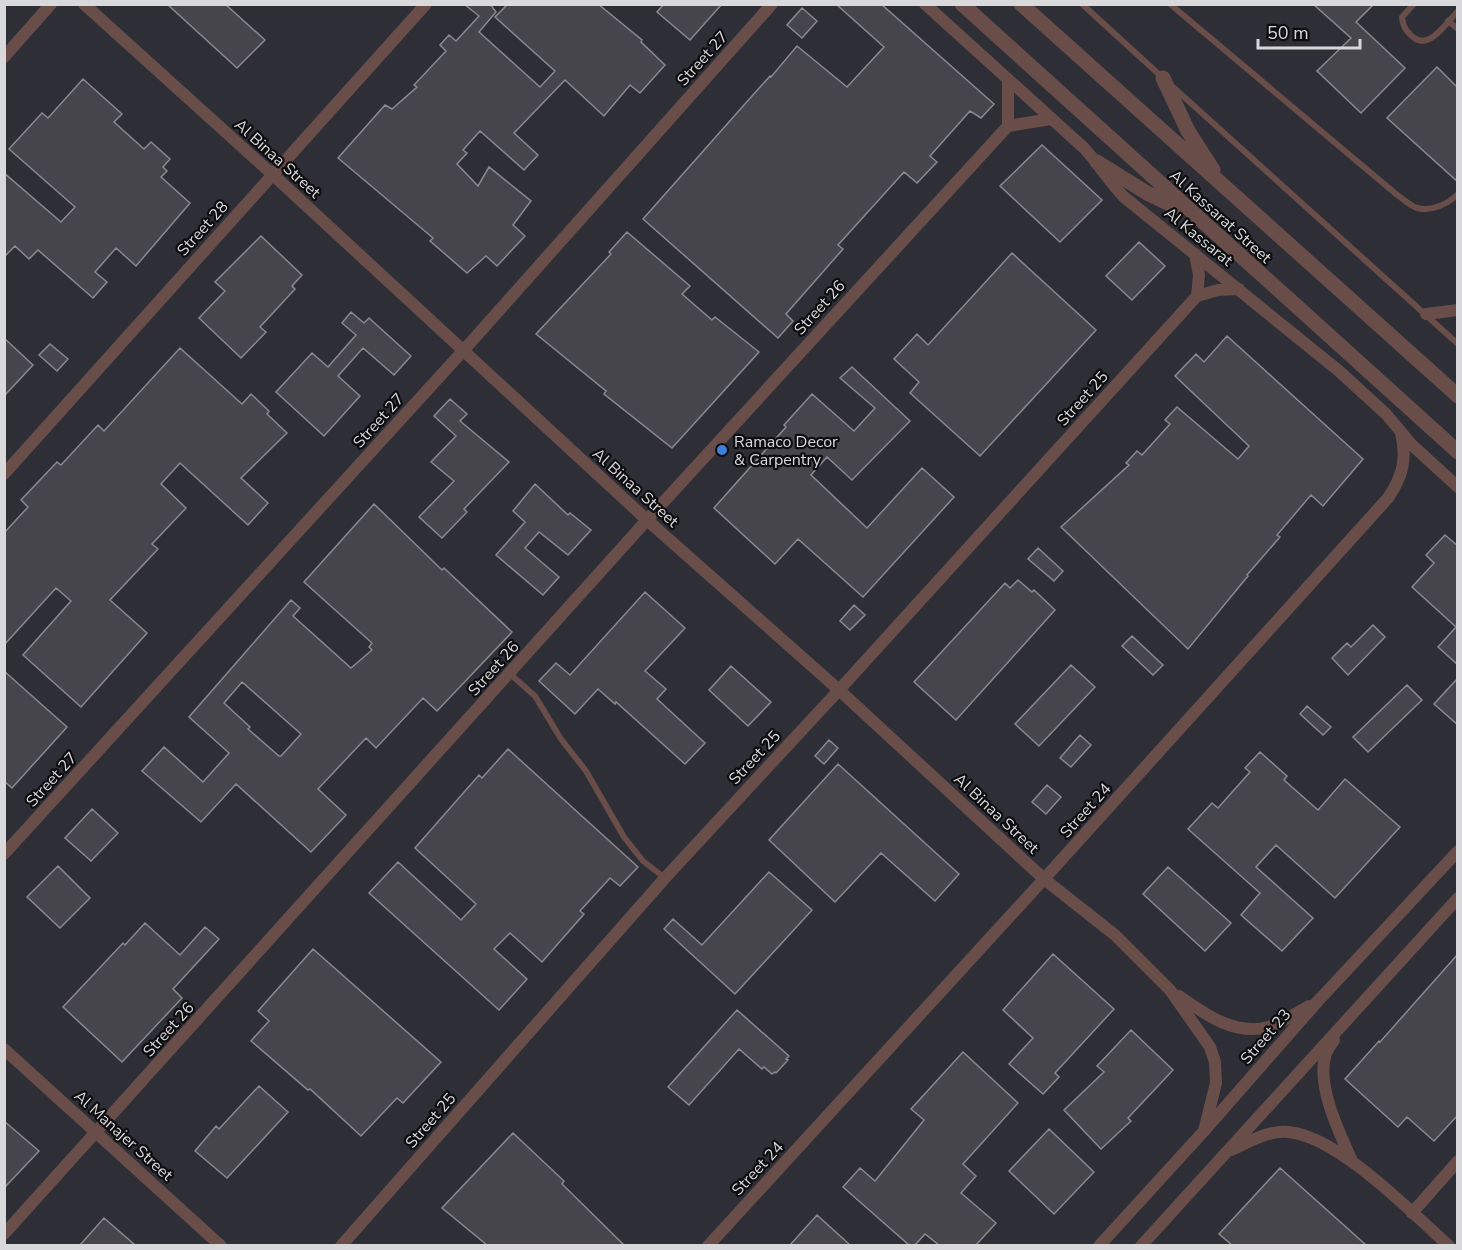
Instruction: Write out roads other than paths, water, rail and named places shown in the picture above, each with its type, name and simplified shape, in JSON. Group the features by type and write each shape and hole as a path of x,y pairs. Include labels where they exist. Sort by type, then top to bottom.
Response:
{"street":[{"path":"4,57 51,4"},
{"name":"Al Binaa Street","path":"84,4 647,520 839,690 1044,879 1115,935 1170,990 1207,1016 1242,1030 1268,1027 1318,1001"},
{"name":"Street 28","path":"4,474 426,4"},
{"name":"Street 27","path":"4,854 464,351 772,4"},
{"name":"Al Kassarat","path":"925,4 1097,162 1124,197 1339,371 1386,414 1401,433 1458,487"},
{"name":"Al Kassarat Street","path":"962,4 1458,452"},
{"name":"Al Kassarat Street","path":"1021,4 1458,396"},
{"path":"1163,78 1188,130 1225,187"},
{"path":"1008,79 1008,126 1051,119"},
{"name":"Street 26","path":"4,1234 647,520 1008,126"},
{"path":"1097,162 1146,193 1193,215"},
{"path":"1195,254 1199,275 1197,296 1218,290 1239,289"},
{"name":"Street 25","path":"341,1245 665,878 1197,296"},
{"path":"1426,315 1458,310"},
{"name":"Street 24","path":"708,1245 1044,879 1388,498 1398,483 1404,467 1405,450 1401,433"},
{"name":"Street 23","path":"1099,1245 1204,1131 1318,1001 1458,851"},
{"path":"1141,1245 1458,898"},
{"name":"Al Binaa Street","path":"1170,990 1210,1047 1215,1062 1216,1083 1204,1131"},
{"path":"1343,1023 1325,1057 1324,1077 1331,1113 1352,1161"},
{"name":"Al Manajer Street","path":"4,1049 221,1245"},
{"path":"1226,1152 1266,1134 1286,1131 1314,1139 1352,1161 1449,1245"},
{"path":"1412,1213 1458,1161"}],"lane":[{"path":"1082,4 1458,344"},
{"path":"1170,4 1403,199 1417,208 1433,208 1450,202 1458,194"},
{"path":"1414,4 1402,17 1403,25 1407,32 1419,42 1432,38 1458,11"},
{"path":"1448,21 1458,29"},
{"path":"510,674 535,696 561,739 586,771 624,837 643,861 665,878"}],"place":[{"name":"Ramaco Decor & Carpentry","path":"722,450"}]}
